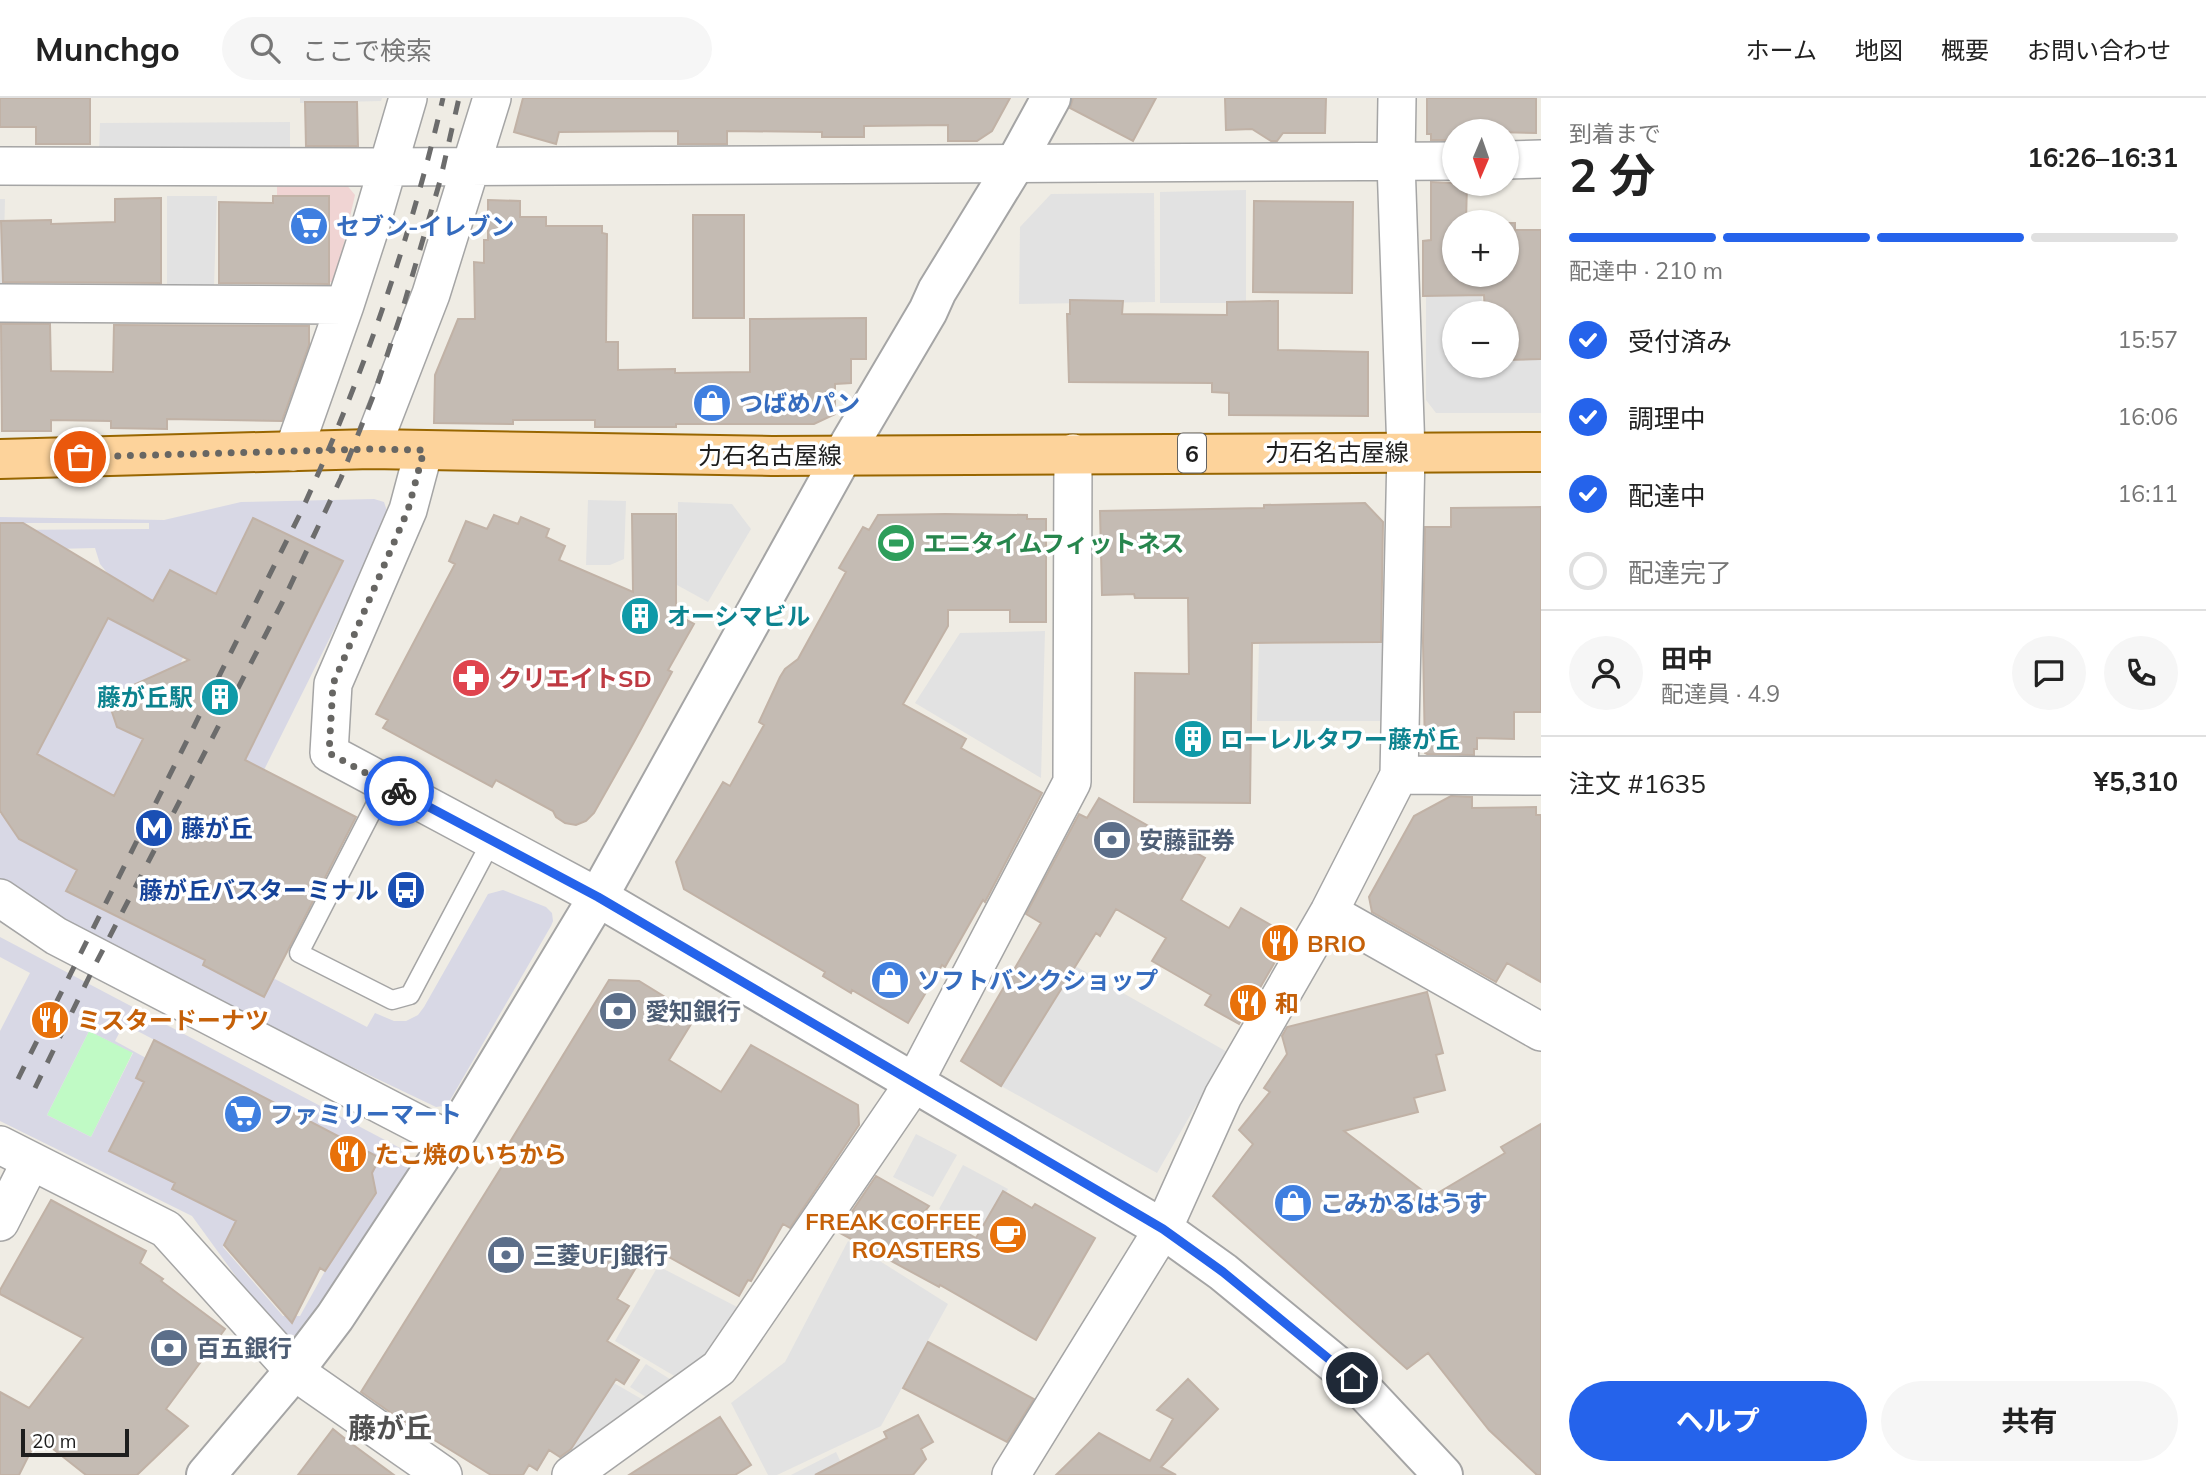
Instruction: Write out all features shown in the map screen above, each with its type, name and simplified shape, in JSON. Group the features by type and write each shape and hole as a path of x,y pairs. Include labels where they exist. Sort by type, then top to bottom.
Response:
{"main road":[{"name":"力石名古屋線","path":"0,459 371,449 772,456 1541,452"}],"street":[{"path":"293,452 345,305 408,98"},
{"path":"371,449 430,294 492,98"},
{"path":"206,1475 294,1371 335,1317 451,1141 598,897 843,455 1051,98"},
{"path":"1011,1475 1163,1229 1223,1096 1329,912 1399,775 1406,452 1396,162 1397,98"},
{"path":"1519,160 1541,159"},
{"path":"0,166 388,167 1442,161"},
{"path":"0,303 345,305"},
{"path":"424,450 408,510 333,684 329,753 598,897 1163,1229 1223,1272 1352,1378 1443,1475"},
{"path":"571,1475 719,1368 914,1083 1072,782 1073,453"},
{"path":"1399,775 1541,776"},
{"path":"0,898 56,936 451,1141"},
{"path":"1329,912 1541,1032"},
{"path":"0,1222 16,1153 166,1229 294,1371 443,1475"}],"lane":[{"path":"386,784 299,953 392,1000 410,995 492,840"}],"shaded area":[{"path":"300,98 382,98 381,101 300,103"},
{"path":"290,122 290,152 99,153 100,123"},
{"path":"277,182 345,183 355,195 335,282 277,282"},
{"path":"1246,190 1246,303 1160,303 1160,192"},
{"path":"1154,193 1155,302 1019,304 1020,227 1051,194"},
{"path":"167,196 217,196 214,286 167,286"},
{"path":"0,199 5,199 0,407"},
{"path":"1426,295 1482,295 1482,301 1442,301 1442,378 1519,378 1519,355 1541,355 1541,413 1436,413 1426,400"},
{"path":"374,499 384,502 387,511 385,527 264,770 212,948 203,965 251,990 273,978 367,1027 375,1013 394,1021 406,1021 418,1015 424,1007 488,894 503,890 546,907 552,913 551,926 449,1102 443,1106 436,1107 160,975 0,887 2,814 19,839 77,870 67,890 159,936 343,562 253,519 95,833 70,820 89,783 63,768 13,801 125,585 109,575 100,564 95,548 55,549 0,530 149,529 149,523 0,523 0,517 164,520 241,502","holes":["170,570 181,576 136,632","137,683 148,688 127,732 117,727 114,719 130,687"]},
{"path":"588,500 626,501 624,559 610,565 586,565"},
{"path":"678,502 732,504 751,529 708,602 677,585"},
{"path":"1045,631 1041,778 915,703 960,633"},
{"path":"1384,643 1384,721 1257,721 1259,644"},
{"path":"0,937 402,1149 408,1171 404,1183 302,1334 290,1336 277,1333 192,1216 0,1121 0,1031 30,973 0,957","holes":["124,1024 380,1158 372,1173 376,1193 325,1271 300,1316 283,1316 223,1247 236,1221 173,1189 177,1179 132,1156 129,1161 110,1152 162,1091 136,1078 146,1058 115,1041","89,1031 133,1053 91,1137 47,1115"]},
{"path":"1075,966 1231,1054 1195,1107 1157,1173 1001,1086"},
{"path":"916,1134 957,1155 933,1197 893,1177"},
{"path":"963,1165 1008,1189 982,1231 939,1209"},
{"path":"848,1241 948,1304 881,1426 777,1475 768,1475 731,1403 785,1362"},
{"path":"658,1266 741,1309 688,1384 615,1341"},
{"path":"646,1364 681,1386 654,1402 630,1387"},
{"path":"595,1372 652,1405 571,1463 551,1448"},
{"path":"836,1452 847,1475 791,1475"}],"green space":[{"path":"89,1031 133,1052 91,1137 47,1115"}],"building":[{"path":"0,98 90,98 90,144 36,144 36,127 0,127"},
{"path":"523,98 1010,98 992,131 977,141 948,141 948,125 864,126 864,137 822,137 822,132 727,131 727,144 678,144 678,131 559,132 556,144 514,132"},
{"path":"1073,98 1156,98 1133,141 1070,108"},
{"path":"1225,98 1326,98 1325,133 1283,133 1277,141 1271,141 1252,129 1226,130"},
{"path":"1427,98 1536,98 1536,133 1519,133 1519,119 1442,119 1442,140 1431,140 1431,134 1427,134"},
{"path":"305,102 357,102 358,146 306,146"},
{"path":"1431,182 1442,183 1442,196 1467,196 1466,210 1442,210 1442,287 1519,287 1519,230 1541,230 1541,359 1519,360 1519,301 1484,301 1484,295 1423,296 1423,241 1431,240"},
{"path":"273,196 329,196 329,284 219,283 219,202 273,203"},
{"path":"161,198 161,283 3,282 1,221 51,220 51,224 115,222 115,199"},
{"path":"488,200 520,201 520,217 546,217 546,226 602,226 602,233 607,234 606,342 618,342 618,370 675,369 675,373 750,372 750,319 866,318 866,359 851,359 851,383 835,384 835,414 814,424 595,427 595,420 513,420 513,424 434,423 435,375 458,319 475,319 474,262 484,263 484,240 488,240"},
{"path":"1254,201 1353,202 1352,293 1253,292"},
{"path":"693,215 744,215 744,318 693,318"},
{"path":"1070,300 1123,301 1122,314 1227,315 1227,302 1278,301 1278,350 1368,352 1368,416 1229,415 1229,393 1212,392 1212,383 1069,382 1067,314 1070,314"},
{"path":"1,324 50,324 51,371 113,372 114,325 309,326 309,345 282,421 167,419 167,429 111,428 111,421 51,420 51,431 2,431"},
{"path":"1365,503 1383,522 1381,642 1252,643 1250,803 1134,802 1135,673 1189,674 1188,598 1135,598 1134,594 1102,595 1100,511"},
{"path":"1541,507 1541,712 1514,712 1514,739 1477,738 1474,755 1427,754 1423,642 1425,527 1451,527 1451,508"},
{"path":"632,514 676,514 676,605 689,612 685,619 694,624 668,670 672,672 634,742 594,813 586,821 576,825 565,823 556,817 553,811 496,780 492,787 383,728 388,720 376,714 455,564 449,561 466,521 487,529 494,515 518,524 521,517 549,529 546,537 565,546 559,560 633,592"},
{"path":"878,515 1027,515 1027,519 1046,519 1046,622 1010,622 1010,610 948,610 948,626 903,704 966,739 961,748 1042,793 985,902 983,900 945,967 942,965 908,1023 852,990 851,993 823,976 825,972 684,889 676,862 723,782 730,786 764,725 759,722 780,677 785,669 798,659 846,572 839,568 863,527 869,530"},
{"path":"253,518 343,561 245,760 356,817 264,997 203,965 205,960 66,891 77,870 19,839 0,811 0,523 23,523 153,601 170,570 216,594","holes":["108,618 189,660 107,697 117,727 143,739 114,796 37,754"]},
{"path":"1451,796 1472,797 1472,808 1536,807 1536,815 1541,815 1541,982 1507,963 1496,982 1372,912 1369,897 1414,816"},
{"path":"1099,798 1205,858 1181,900 1229,928 1241,908 1290,936 1239,1024 1205,1005 1211,995 1152,961 1166,938 1116,909 1100,936 1096,933 1001,1086 961,1061 1041,923 1026,914 1079,814 1087,818"},
{"path":"609,980 639,981 696,1016 669,1060 721,1092 751,1045 858,1105 859,1125 790,1228 783,1224 751,1281 748,1280 739,1296 649,1246 617,1299 629,1306 607,1341 639,1360 624,1384 616,1379 571,1449 560,1457 549,1450 537,1470 529,1465 523,1475 491,1475 361,1392 504,1163 499,1160"},
{"path":"1427,992 1443,1053 1436,1055 1445,1090 1414,1098 1418,1112 1344,1131 1431,1197 1505,1153 1501,1147 1541,1124 1541,1475 1537,1475 1489,1430 1428,1353 1407,1369 1213,1196 1253,1144 1239,1130 1270,1092 1264,1088 1287,1054 1282,1036 1287,1027"},
{"path":"154,1040 380,1158 372,1173 376,1193 325,1271 320,1268 292,1323 224,1245 236,1221 172,1189 175,1183 109,1151 144,1082 136,1078"},
{"path":"876,1176 929,1206 926,1210 976,1238 1003,1191 1032,1208 1035,1204 1095,1238 1036,1340 940,1285 939,1287 838,1232"},
{"path":"51,1200 146,1251 140,1263 225,1329 166,1409 188,1426 137,1475 86,1475 38,1437 19,1475 0,1475 0,1392 29,1408 83,1338 0,1294"},
{"path":"928,1342 1034,1399 1007,1442 903,1388"},
{"path":"1188,1379 1218,1409 1161,1467 1176,1475 1056,1475 1099,1433 1150,1461 1173,1419 1157,1410"},
{"path":"918,1415 933,1442 921,1449 926,1459 913,1475 815,1475 887,1438 884,1432"},
{"path":"720,1417 751,1465 735,1475 629,1475"},
{"path":"333,1429 348,1441 394,1475 298,1475"}],"railway":[{"path":"18,1079 301,512 323,462 364,360 400,257 443,98"},
{"path":"35,1088 94,967 283,601 341,478 374,394 402,311 440,181 459,98"}],"way so far":[{"path":"80,457 424,450 408,510 333,684 330,714 329,753 399,791"}],"place":[{"name":"セブン-イレブン","path":"309,226"},
{"name":"つばめパン","path":"712,403"},
{"name":"エニタイムフィットネス","path":"896,543"},
{"name":"オーシマビル","path":"640,616"},
{"name":"クリエイトSD","path":"471,678"},
{"name":"藤が丘駅","path":"220,697"},
{"name":"ローレルタワー藤が丘","path":"1193,739"},
{"name":"藤が丘","path":"154,828"},
{"name":"安藤証券","path":"1112,840"},
{"name":"藤が丘バスターミナル","path":"406,890"},
{"name":"BRIO","path":"1280,943"},
{"name":"ソフトバンクショップ","path":"890,980"},
{"name":"和","path":"1248,1003"},
{"name":"愛知銀行","path":"618,1011"},
{"name":"ミスタードーナツ","path":"50,1020"},
{"name":"ファミリーマート","path":"243,1114"},
{"name":"たこ焼のいちから","path":"348,1154"},
{"name":"こみかるはうす","path":"1293,1203"},
{"name":"FREAK COFFEE ROASTERS","path":"1008,1235"},
{"name":"三菱UFJ銀行","path":"506,1255"},
{"name":"百五銀行","path":"169,1348"}],"district":[{"name":"藤が丘","path":"390,1427"}],"route":[{"path":"399,791 598,897 1163,1229 1223,1272 1352,1378"}]}
